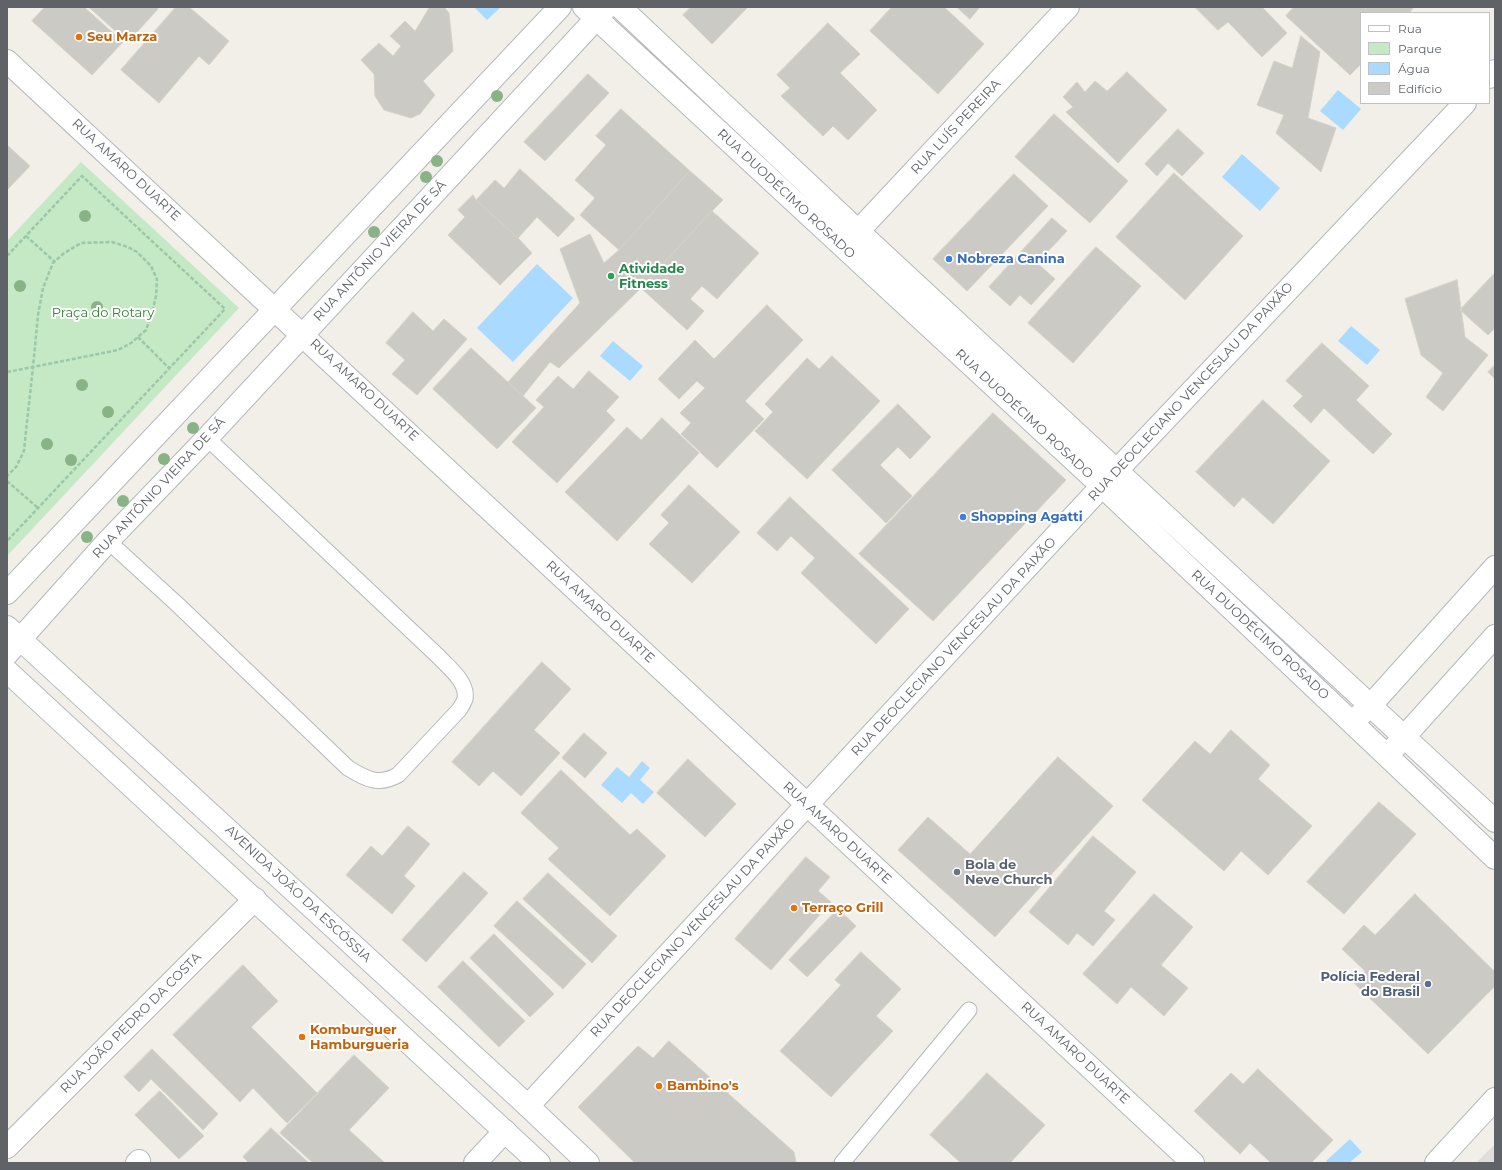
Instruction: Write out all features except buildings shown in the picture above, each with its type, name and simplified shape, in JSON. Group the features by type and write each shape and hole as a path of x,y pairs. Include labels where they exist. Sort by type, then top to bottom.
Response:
{"street":[{"path":"7,593 560,7"},
{"name":"RUA DUODÉCIMO ROSADO","path":"620,7 859,232 1495,821"},
{"name":"RUA LUÍS PEREIRA","path":"843,247 859,232 1068,7"},
{"name":"RUA DUODÉCIMO ROSADO","path":"596,11 843,247 1102,486 1495,858"},
{"name":"RUA ANTÔNIO VIEIRA DE SÁ","path":"12,640 206,438 303,334 596,11"},
{"name":"RUA AMARO DUARTE","path":"7,61 276,308 807,805 1193,1163"},
{"name":"RUA DEOCLECIANO VENCESLAU DA PAIXÃO","path":"528,1106 1102,486 1464,104"},
{"path":"1352,722 1371,705 1495,567"},
{"path":"1387,755 1405,737 1495,636"},
{"name":"AVENIDA JOÃO DA ESCÓSSIA","path":"12,640 528,1106 588,1163"},
{"path":"7,671 539,1163"},
{"name":"RUA JOÃO PEDRO DA COSTA","path":"7,1147 255,899"},
{"path":"1436,1163 1495,1099"},
{"path":"475,1163 505,1131"}],"lane":[{"path":"108,541 178,605 348,768 364,777 376,780 387,781 398,775 459,710 464,700 465,689 462,683 439,657 206,438"},
{"path":"842,1163 969,1010"}],"path":[{"path":"7,256 82,176 225,309 7,541"},
{"path":"26,236 55,262"},
{"path":"7,372 33,367 118,350 132,343 146,330 152,313 156,296 157,279 151,266 137,252 128,247 112,242 81,243 63,254 55,262 43,288 38,315 33,367 24,451 16,467 7,476"},
{"path":"138,336 169,368"},
{"path":"7,481 38,508"}],"shaded area":[{"path":"1495,1144 1495,1163 1476,1163"}],"green space":[{"name":"Praça do Rotary","path":"81,162 239,308 7,556 7,241"}],"water":[{"path":"474,7 501,7 487,20"},
{"path":"1338,90 1361,109 1343,130 1320,111"},
{"path":"1242,154 1280,188 1260,211 1222,177"},
{"path":"537,264 573,298 513,362 477,328"},
{"path":"1351,326 1380,350 1367,365 1338,341"},
{"path":"613,341 643,366 630,381 600,356"},
{"path":"642,761 650,768 640,780 654,792 643,804 631,793 622,803 601,785 617,767 629,777"},
{"path":"1350,1139 1362,1152 1349,1163 1328,1163 1326,1161"}],"place":[{"name":"Seu Marza","path":"79,37"},
{"name":"Nobreza Canina","path":"949,259"},
{"name":"Atividade Fitness","path":"611,276"},
{"name":"Shopping Agatti","path":"963,517"},
{"name":"Bola de Neve Church","path":"957,872"},
{"name":"Terraço Grill","path":"794,908"},
{"name":"Polícia Federal do Brasil","path":"1428,984"},
{"name":"Komburguer Hamburgueria","path":"302,1037"},
{"name":"Bambino's","path":"659,1086"}]}
